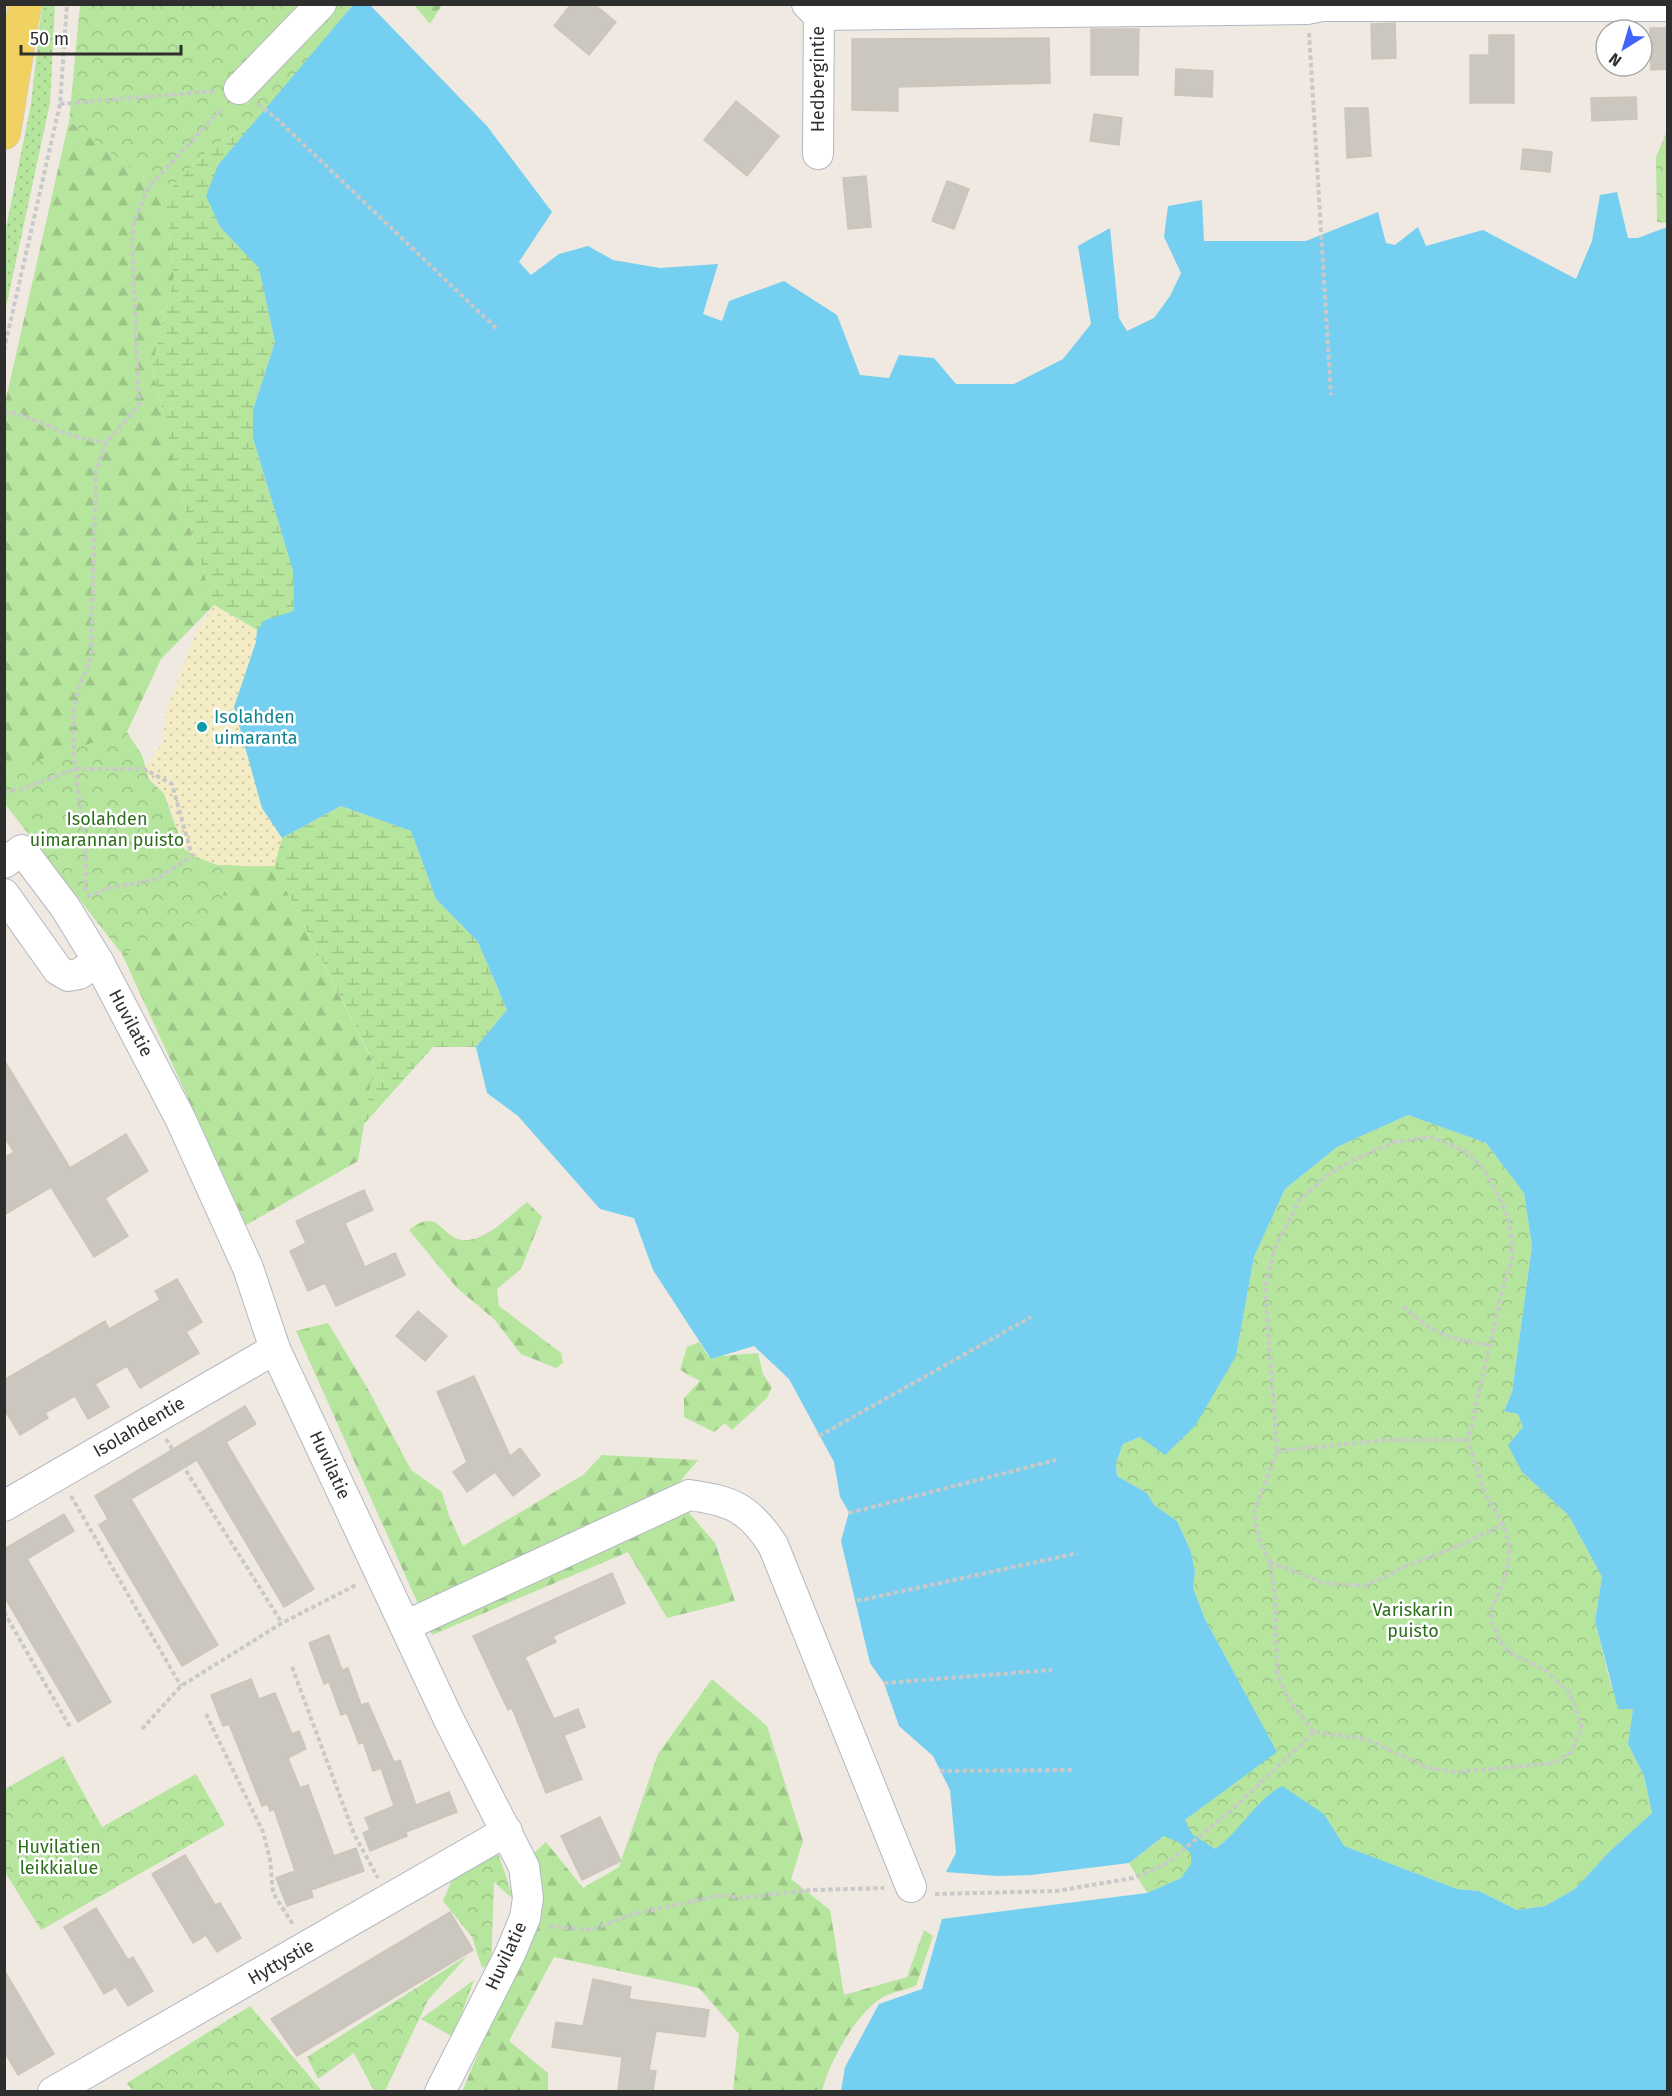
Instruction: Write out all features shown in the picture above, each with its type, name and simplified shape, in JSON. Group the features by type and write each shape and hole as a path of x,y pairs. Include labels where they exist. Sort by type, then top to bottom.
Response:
{"main road":[{"path":"4,133 25,4"}],"street":[{"path":"239,89 321,4"},
{"path":"815,8 1668,6"},
{"name":"Hedbergintie","path":"815,8 818,154"},
{"name":"Huvilatie","path":"13,856 65,907 136,1030 215,1192 248,1268 274,1349 448,1718 524,1867 528,1898 525,1918 510,1954 440,2091"},
{"path":"4,894 58,970 68,976 79,974 98,961"},
{"name":"Isolahdentie","path":"4,1506 274,1349"},
{"path":"405,1626 689,1495 722,1500 746,1511 762,1528 773,1545 911,1887"},
{"name":"Hyttystie","path":"53,2091 507,1831"}],"path":[{"path":"4,350 60,104 67,4"},
{"path":"1317,6 1321,239 1331,395"},
{"path":"60,104 239,89 276,118 498,330"},
{"path":"4,791 19,790 75,770 144,769 172,784 192,856 157,879 110,888 85,897 87,870 75,770 75,700 88,672 92,654 96,470 106,443 140,405 139,348 132,254 134,222 148,188 239,89"},
{"path":"4,413 17,414 73,436 106,443"},
{"path":"1432,1137 1467,1152 1485,1171 1508,1217 1512,1260 1503,1284 1468,1440 1483,1489 1503,1524 1510,1547 1506,1575 1491,1610 1492,1623 1500,1641 1511,1653 1545,1670 1570,1693 1582,1728 1571,1752 1554,1763 1458,1772 1428,1768 1366,1739 1314,1732 1287,1697 1277,1673 1275,1595 1270,1562 1259,1539 1254,1512 1277,1451 1265,1287 1275,1248 1299,1201 1325,1177 1349,1162 1394,1142 1432,1137"},
{"path":"1403,1306 1431,1329 1451,1339 1490,1345"},
{"path":"819,1437 1031,1317"},
{"path":"153,1418 282,1623"},
{"path":"1277,1451 1387,1440 1468,1440"},
{"path":"849,1512 1056,1460"},
{"path":"58,1474 181,1686"},
{"path":"1270,1562 1324,1583 1366,1586 1408,1565 1460,1546 1503,1524"},
{"path":"857,1601 1078,1553"},
{"path":"142,1729 181,1686 282,1623 380,1573"},
{"path":"4,1612 70,1727"},
{"path":"292,1667 354,1834 389,1900"},
{"path":"884,1683 1052,1670"},
{"path":"206,1714 263,1832 270,1859 273,1893 307,1947"},
{"path":"525,1918 553,1928 591,1929 633,1914 722,1895 739,1898 812,1890 911,1887 930,1894 1056,1891 1133,1878 1166,1864 1218,1821 1314,1732"},
{"path":"940,1771 1072,1770"}],"green space":[{"path":"42,5 55,5 50,103 5,312 5,233 31,104"},
{"path":"80,5 353,5 253,126 213,145 165,194 69,121"},
{"path":"414,5 442,5 430,24"},
{"path":"69,121 165,194 174,277 152,367 189,525 214,605 161,659 127,732 5,771 5,403"},
{"path":"253,126 218,165 220,227 259,267 275,342 253,410 253,438 293,571 294,612 265,620 257,630 214,605 189,525 152,367 174,277 165,194 213,145"},
{"path":"1667,131 1668,223 1657,222 1656,157"},
{"name":"Isolahden uimarannan puisto","path":"127,732 142,755 149,779 164,794 184,849 217,865 232,865 217,915 122,954 5,804 4,771"},
{"path":"341,806 411,831 436,899 478,942 507,1010 476,1047 433,1047 364,1124 374,1063 274,866 282,838"},
{"path":"232,865 274,866 374,1064 358,1161 246,1225 122,954 217,915"},
{"name":"Variskarin puisto","path":"1408,1115 1486,1143 1524,1193 1532,1246 1512,1392 1504,1410 1518,1414 1523,1428 1522,1472 1569,1516 1602,1577 1595,1621 1611,1686 1633,1709 1628,1744 1644,1776 1652,1813 1609,1852 1575,1889 1545,1906 1517,1910 1479,1891 1457,1889 1343,1846 1324,1814 1233,1836 1181,1878 1147,1893 1129,1863 1276,1751 1205,1619 1193,1588 1195,1572 1191,1552 1177,1521 1154,1505 1147,1493 1117,1476 1116,1463 1123,1444 1140,1437 1236,1356 1254,1257 1285,1189 1337,1147"},
{"path":"527,1202 542,1217 521,1269 497,1289 499,1306 561,1353 563,1363 556,1368 521,1354 494,1319 457,1288 409,1230 428,1221 440,1226 452,1236 469,1240 493,1230"},
{"path":"328,1323 369,1391 411,1470 442,1492 449,1516 463,1546 583,1475 602,1455 698,1460 671,1492 715,1543 735,1601 667,1618 628,1552 432,1635 296,1331"},
{"path":"699,1342 709,1357 758,1353 763,1374 772,1387 767,1398 732,1430 725,1423 714,1432 684,1417 684,1398 700,1381 680,1370 687,1347"},
{"path":"712,1679 767,1726 803,1841 791,1879 830,1910 844,1995 907,1977 924,1930 933,1936 916,1986 877,2001 859,2019 843,2042 822,2091 733,2091 739,2034 699,1988 554,1957 509,2041 548,2073 548,2091 462,2092 534,1920 527,1859 546,1842 583,1888 619,1867 658,1754"},
{"name":"Huvilatien leikkialue","path":"63,1756 102,1827 196,1774 225,1825 41,1930 5,1872 5,1789"},
{"path":"496,1847 514,1900 494,1882 491,1964 482,1968 472,1937 443,1901 451,1882"},
{"path":"467,1956 428,2000 385,2091 374,2091 354,2053 318,2079 307,2057"},
{"path":"474,1980 453,2037 421,2019"},
{"path":"250,2006 322,2091 133,2092 127,2083"}],"sand":[{"name":"Isolahden uimaranta","path":"214,605 257,630 262,808 282,838 274,866 224,865 211,863 189,854 180,840 162,790 144,769 163,742 166,712 196,632"}],"water":[{"path":"353,5 370,5 487,126 552,212 519,262 531,275 559,254 588,246 613,260 660,268 718,264 703,314 722,321 729,301 784,281 837,315 860,375 889,378 899,355 934,358 956,384 1014,384 1063,359 1091,324 1078,246 1110,228 1119,318 1127,331 1154,318 1170,296 1181,273 1164,237 1168,206 1202,200 1204,241 1306,241 1378,212 1386,243 1395,245 1418,227 1426,246 1483,230 1576,279 1592,241 1600,195 1617,192 1628,238 1638,238 1667,227 1667,2091 841,2091 845,2067 879,2004 922,1989 942,1919 1147,1893 1181,1878 1191,1864 1191,1854 1180,1843 1164,1836 1129,1863 1031,1875 997,1876 946,1872 956,1853 950,1790 933,1756 899,1726 884,1683 870,1663 841,1541 849,1512 840,1497 834,1462 789,1379 754,1346 711,1359 653,1270 634,1218 600,1209 518,1116 487,1093 476,1047 507,1010 478,942 436,899 411,831 341,806 282,838 262,808 234,707 256,642 257,630 265,620 294,611 293,571 253,438 253,410 275,342 259,268 220,227 206,196 218,165","holes":["1408,1115 1486,1143 1524,1193 1532,1246 1512,1392 1504,1411 1518,1414 1523,1427 1508,1445 1522,1472 1569,1516 1602,1577 1595,1621 1618,1709 1633,1709 1628,1744 1644,1776 1652,1813 1609,1852 1575,1889 1545,1906 1517,1910 1479,1891 1457,1889 1344,1846 1324,1814 1282,1786 1272,1792 1215,1849 1192,1834 1185,1820 1277,1752 1205,1619 1193,1588 1195,1572 1191,1552 1177,1521 1154,1505 1147,1493 1117,1476 1116,1463 1123,1444 1140,1437 1165,1455 1195,1426 1236,1356 1254,1257 1285,1189 1337,1147"]}],"building":[{"path":"571,4 594,4 616,22 589,55 554,26"},
{"path":"1395,23 1396,58 1372,59 1371,24"},
{"path":"1654,28 1668,28 1668,69 1654,70"},
{"path":"1091,29 1139,29 1138,75 1091,75"},
{"path":"1489,35 1514,35 1514,103 1470,103 1470,55 1489,55"},
{"path":"1049,38 1050,83 898,87 898,111 852,110 852,39"},
{"path":"1176,69 1213,71 1212,97 1175,95"},
{"path":"1636,97 1637,119 1592,121 1591,98"},
{"path":"736,101 779,136 747,176 704,140"},
{"path":"1345,108 1368,108 1371,156 1347,158"},
{"path":"1094,114 1122,118 1119,145 1090,141"},
{"path":"1523,149 1552,152 1550,172 1521,169"},
{"path":"866,176 871,227 848,229 843,178"},
{"path":"947,181 969,189 954,229 932,221"},
{"path":"4,1060 70,1168 126,1134 148,1171 105,1198 128,1236 94,1257 51,1187 4,1215 4,1158 14,1152 4,1137"},
{"path":"364,1190 373,1210 345,1223 365,1267 395,1253 405,1275 336,1306 325,1283 308,1291 290,1251 306,1243 296,1221"},
{"path":"177,1279 202,1322 186,1332 199,1353 140,1388 127,1366 95,1384 109,1407 88,1419 75,1396 45,1413 48,1418 20,1435 4,1409 4,1380 105,1321 109,1329 160,1300 155,1291"},
{"path":"418,1311 447,1336 425,1361 396,1336"},
{"path":"474,1376 510,1456 520,1448 540,1475 513,1496 495,1472 467,1492 453,1472 467,1462 437,1392"},
{"path":"245,1406 256,1424 226,1442 314,1589 284,1607 197,1460 131,1499 218,1645 182,1666 99,1525 108,1519 95,1496"},
{"path":"64,1514 74,1531 27,1559 111,1702 78,1722 4,1596 4,1549"},
{"path":"612,1573 625,1603 553,1636 556,1642 525,1657 554,1719 578,1709 585,1727 564,1735 582,1779 546,1793 512,1708 508,1710 473,1636"},
{"path":"329,1635 342,1670 348,1668 361,1705 368,1703 394,1762 400,1760 416,1805 449,1792 457,1812 406,1832 407,1836 370,1851 363,1833 370,1830 365,1818 394,1806 381,1768 373,1771 363,1742 359,1744 347,1713 341,1715 329,1682 324,1684 309,1643"},
{"path":"251,1679 259,1699 275,1693 292,1734 299,1731 306,1749 288,1758 300,1788 308,1785 334,1856 356,1848 364,1871 311,1890 313,1897 287,1906 276,1878 295,1871 274,1809 270,1811 268,1804 262,1806 229,1724 223,1726 211,1695"},
{"path":"600,1817 621,1861 582,1880 561,1836"},
{"path":"185,1855 215,1905 220,1903 241,1938 217,1952 206,1935 193,1943 152,1874"},
{"path":"96,1908 128,1960 133,1957 153,1991 128,2006 116,1987 104,1994 64,1927"},
{"path":"450,1912 473,1950 297,2056 271,2019"},
{"path":"4,1970 54,2054 18,2075 4,2051"},
{"path":"593,1979 631,1987 629,1999 709,2010 705,2037 656,2031 649,2070 656,2071 653,2091 618,2091 622,2057 552,2047 556,2022 583,2026"}],"place":[{"name":"Isolahden uimaranta","path":"202,727"}]}
